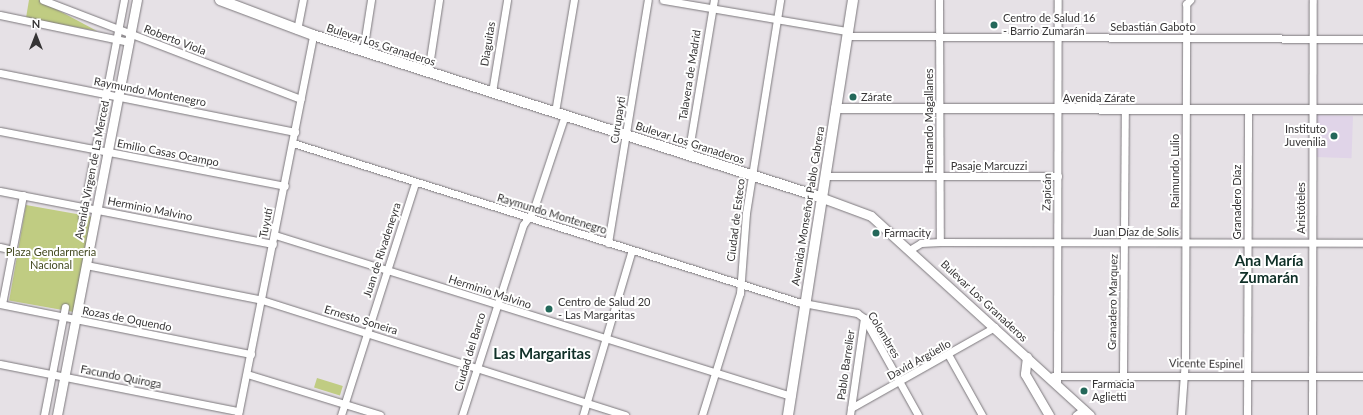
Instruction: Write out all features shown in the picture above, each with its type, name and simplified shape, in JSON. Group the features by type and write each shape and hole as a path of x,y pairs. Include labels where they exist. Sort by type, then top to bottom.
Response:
{"main road":[{"name":"Avenida Virgen de La Merced","path":"57,415 137,0"},
{"name":"Bulevar Los Granaderos","path":"220,0 297,30 865,212 911,249 1027,357 1053,376 1057,385 1083,413"},
{"name":"Avenida Monseñor Pablo Cabrera","path":"788,415 820,197 853,0"},
{"name":"Avenida Zárate","path":"835,108 1363,110"},
{"path":"1027,357 1024,374 1048,415"}],"street":[{"path":"43,0 117,34"},
{"name":"Avenida Virgen de La Merced","path":"82,218 124,0"},
{"path":"297,30 303,0"},
{"path":"363,51 370,0"},
{"path":"428,72 439,0"},
{"name":"Diaguitas","path":"492,92 506,0"},
{"path":"555,112 574,0"},
{"name":"Curupayti","path":"608,243 648,0"},
{"name":"Sebastián Gaboto","path":"662,0 847,34 939,38 1363,39"},
{"name":"Talavera de Madrid","path":"688,155 714,0"},
{"name":"Ciudad de Esteco","path":"702,415 740,284 752,175 780,0"},
{"name":"Hernando Magallanes","path":"939,0 940,242"},
{"name":"Zapicán","path":"1053,376 1058,243 1058,0"},
{"name":"Aristóteles","path":"1312,415 1313,0"},
{"name":"Raimundo Lulio","path":"1181,415 1186,243 1186,1"},
{"path":"0,15 117,34"},
{"name":"Roberto Viola","path":"117,34 301,99"},
{"name":"Tuyutí","path":"238,413 285,186 313,35"},
{"name":"Raymundo Montenegro","path":"0,73 295,132"},
{"name":"Granadero Marquez","path":"1123,375 1126,110"},
{"name":"Granadero Díaz","path":"1247,415 1248,110"},
{"name":"Ciudad del Barco","path":"462,415 496,306 528,218 533,211 565,115"},
{"name":"Emilio Casas Ocampo","path":"0,130 107,153 285,186"},
{"name":"Raymundo Montenegro","path":"293,143 415,183 805,303"},
{"name":"Pasaje Marcuzzi","path":"824,176 1058,176"},
{"name":"Juan de Rivadeneyra","path":"341,415 415,183"},
{"name":"Herminio Malvino","path":"0,191 273,244"},
{"path":"1,304 23,195"},
{"name":"Herminio Malvino","path":"275,235 496,306 791,396"},
{"name":"Juan Díaz de Solís","path":"911,249 921,243 940,242 1363,243"},
{"path":"0,247 13,250"},
{"path":"583,415 632,250"},
{"name":"Ernesto Soneira","path":"86,265 262,300 625,415"},
{"name":"Colombres","path":"805,303 851,311 864,318 918,415"},
{"name":"Rozas de Oquendo","path":"1,304 63,318 251,354"},
{"path":"44,415 65,307"},
{"name":"Pablo Barrelier","path":"851,412 864,318"},
{"name":"David Argüello","path":"851,412 949,356 995,327"},
{"path":"949,356 982,415"},
{"name":"Facundo Quiroga","path":"0,364 65,376 238,413"},
{"path":"247,374 380,415"},
{"name":"Vicente Espinel","path":"1053,376 1363,376"}],"shaded area":[{"name":"Instituto Juvenilia","path":"1316,115 1353,116 1352,158 1315,157"}],"green space":[{"path":"29,0 39,0 97,31 26,18"},
{"name":"Plaza Gendarmeria Nacional","path":"26,205 92,217 75,312 9,301"},
{"path":"317,378 343,386 340,395 314,388"}],"place":[{"name":"Centro de Salud 16 - Barrio Zumarán","path":"994,25"},
{"name":"Zárate","path":"853,97"},
{"name":"Instituto Juvenilia","path":"1334,136"},
{"name":"Farmacity","path":"876,233"},
{"name":"Centro de Salud 20 - Las Margaritas","path":"549,309"},
{"name":"Farmacia Aglietti","path":"1084,391"}],"district":[{"name":"Ana María Zumarán","path":"1269,268"},
{"name":"Las Margaritas","path":"542,354"}]}
